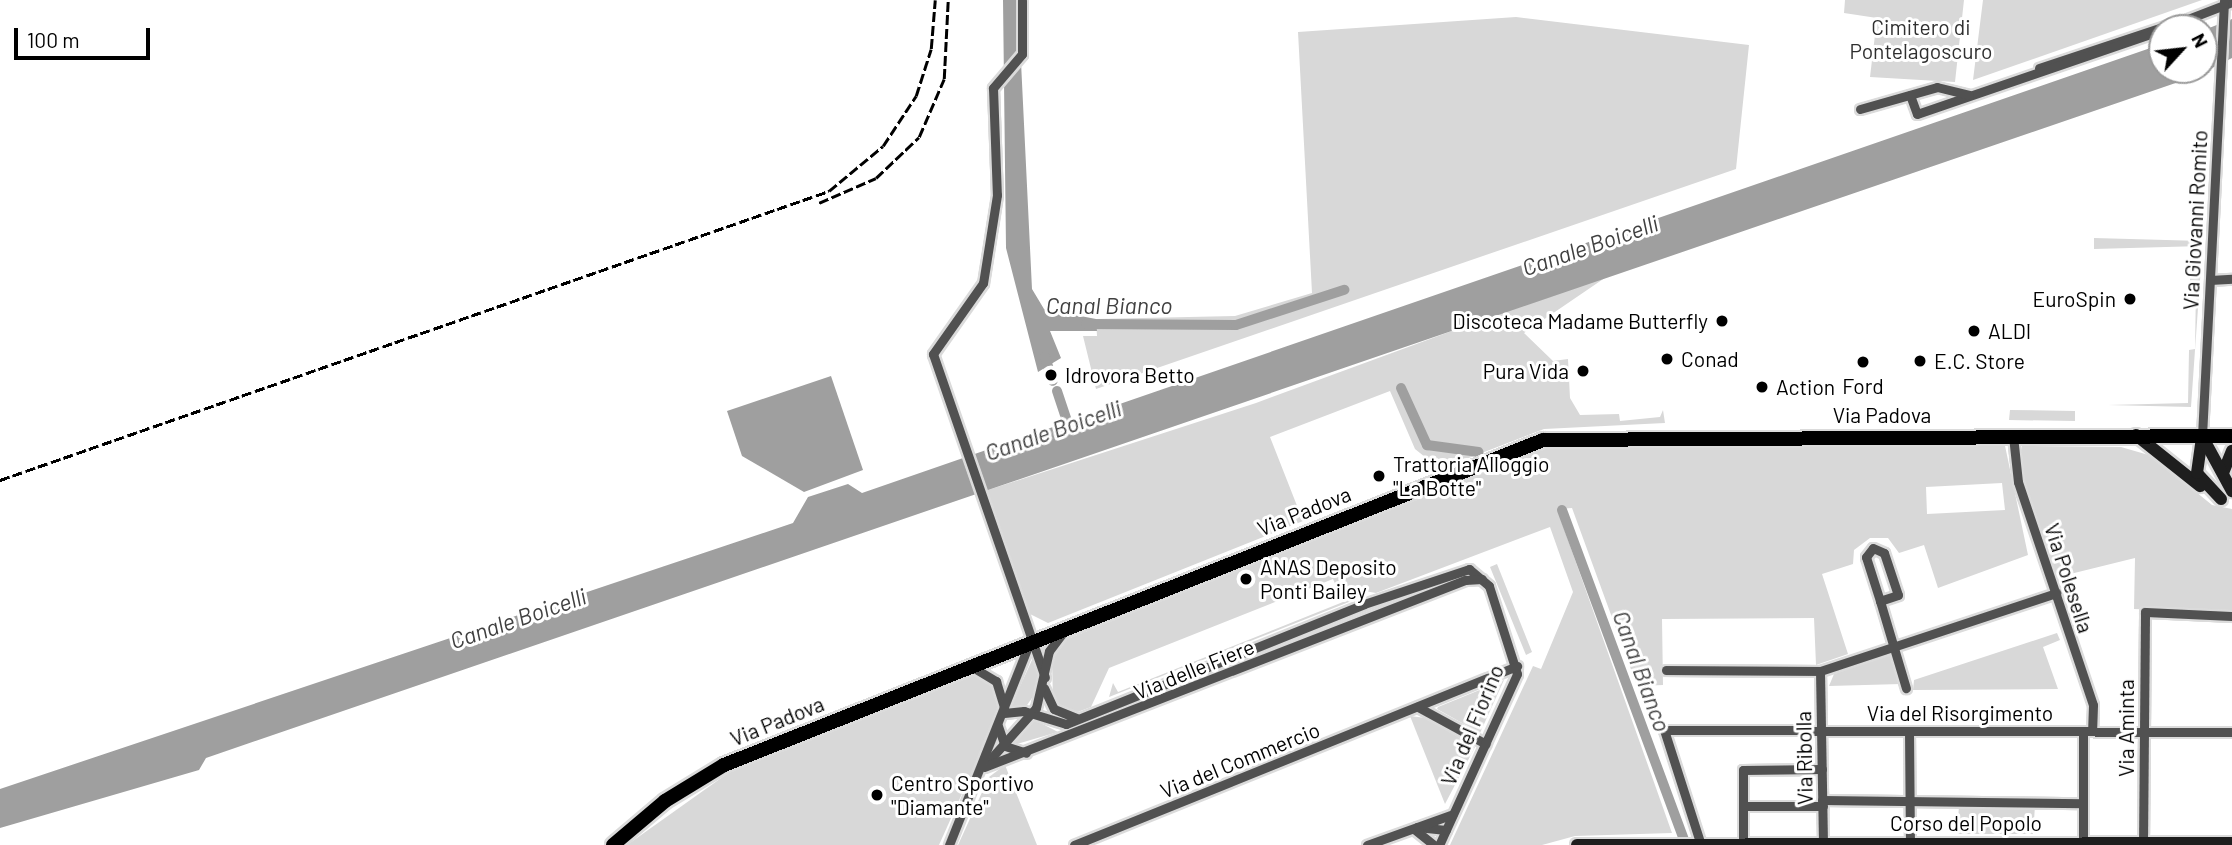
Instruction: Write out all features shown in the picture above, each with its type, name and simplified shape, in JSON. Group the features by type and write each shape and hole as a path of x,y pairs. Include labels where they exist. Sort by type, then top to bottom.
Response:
{"main road":[{"name":"Via Padova","path":"613,845 665,801 724,765 1543,440 2232,436"}],"street":[{"path":"1022,0 1022,54 996,77 997,195 983,283 933,349 961,441 1044,682 1060,714 1082,717"},
{"path":"2198,14 2226,3"},
{"name":"Via Giovanni Romito","path":"2202,436 2223,17 2226,3"},
{"path":"2001,85 2148,32"},
{"path":"1910,95 1917,114 2148,34"},
{"path":"1860,109 1937,87 1971,95"},
{"path":"2210,279 2232,279"},
{"path":"2136,435 2227,494"},
{"name":"Via Polesella","path":"2013,436 2018,482 2093,705 2087,731 2082,844"},
{"path":"2202,436 2197,472 2227,494"},
{"path":"2202,436 2227,494"},
{"path":"2227,494 2232,451"},
{"path":"1880,601 1898,595 1884,554 1875,548 1866,558 1880,601 1897,645 1906,688"},
{"name":"Via delle Fiere","path":"1004,713 1030,715 1055,724 1082,717 1460,568 1484,579"},
{"name":"Via delle Fiere","path":"984,766 1031,753 1469,579 1484,579"},
{"name":"Via del Fiorino","path":"1437,845 1486,744 1517,666 1484,579"},
{"path":"1666,670 1820,671 2056,593"},
{"path":"1364,604 1370,618"},
{"name":"Via Aminta","path":"2143,844 2145,612 2232,616"},
{"path":"984,766 1005,746 1030,715 1044,682 1049,651 1067,629"},
{"path":"949,845 984,766 1029,644"},
{"name":"Via del Commercio","path":"1074,845 1517,666"},
{"path":"971,667 996,681 1004,713"},
{"name":"Via Ribolla","path":"1820,671 1823,844"},
{"path":"1418,707 1486,744"},
{"path":"998,724 1005,746"},
{"path":"1909,731 1910,844"},
{"name":"Via del Risorgimento","path":"1699,842 1662,732 2232,732"},
{"path":"1005,746 1031,753"},
{"path":"1743,842 1743,770 1822,769"},
{"path":"1743,806 1909,801 2083,803"},
{"path":"1367,845 1454,814"},
{"path":"1402,831 1412,828 1446,830"},
{"path":"1412,828 1437,845"},
{"name":"Corso del Popolo","path":"1577,845 1699,842 2232,843"}],"green space":[{"name":"Cimitero di Pontelagoscuro","path":"1845,0 1964,0 1955,82 1870,77 1877,18 1844,13"},
{"path":"1983,0 2202,0 2162,14 2148,14 2148,19 1973,80"},
{"path":"1516,17 1749,45 1736,169 1096,389 1083,336 1097,336 1096,319 1235,316 1312,293 1298,32"},
{"path":"2094,238 2202,241 2202,246 2094,249"},
{"path":"2201,266 2191,407 2108,405 2188,403 2189,350 2195,349 2196,286 2190,286 2190,271"},
{"path":"1615,271 1524,333 1553,361 1568,359 1570,398 1580,415 1619,414 1620,421 1660,417 1663,410 1665,423 1544,429 1440,469 1415,449 1390,391 1270,437 1303,521 1048,623 1026,612 985,491 1256,403"},
{"path":"2010,410 2075,411 2075,421 2009,420"},
{"path":"1563,441 2004,441 2028,555 1938,588 1924,545 1899,553 1888,538 1870,538 1854,550 1853,564 1822,574 1848,654 1816,665 1814,618 1662,619 1663,685 1637,686 1572,508 1557,509 1672,833 1575,836 1542,845 1450,845 1533,666 1541,669 1573,592 1550,527 1376,593 1336,586 1333,579 1109,668 1091,707 1075,713 1053,701 1052,660 1067,639","holes":["2002,483 2005,510 1927,514 1926,487"]},
{"path":"2022,446 2121,447 2152,456 2212,505 2232,509 2232,613 2134,609 2135,558 2054,578 2019,478"},
{"path":"1497,564 1532,652 1526,655 1490,567"},
{"path":"1340,594 1354,600 1109,697 1113,683 1118,692 1343,602"},
{"path":"1354,612 1066,731 1065,728"},
{"path":"2057,633 2060,640 2043,647 2058,689 1913,690 1914,680"},
{"path":"1894,653 1901,684 1829,686 1834,674"},
{"path":"1032,660 1041,674 1039,688 1025,708 1010,708"},
{"path":"981,673 992,679 1000,709 939,845 627,845 731,771"},
{"path":"1504,680 1480,733 1437,709 1438,707"},
{"path":"1410,716 1426,718 1475,747 1445,804"},
{"path":"1033,719 1058,732 1013,745"},
{"path":"1005,765 1037,845 958,845 989,777"},
{"path":"1959,806 2035,806 2033,834 1957,834"}],"water":[{"path":"1003,0 1018,0 1032,289 1044,309 1096,319 1097,331 1050,331 1061,358 1038,372 1006,248"},
{"path":"2232,19 2232,58 2218,65 2218,24"},
{"name":"Canale Boicelli","path":"2148,49 2148,84 2173,84 206,758 199,770 0,828 0,789 793,523 808,497 848,484 862,493"},
{"path":"831,376 863,470 804,492 742,456 727,411"}],"waterway":[{"name":"Canal Bianco","path":"1086,324 1236,325 1344,290"},
{"path":"1045,357 1053,381"},
{"name":"Canal Bianco","path":"1401,388 1427,445 1479,452"},
{"name":"Canale Boicelli","path":"1057,391 1070,430"},
{"name":"Canal Bianco","path":"1562,510 1686,845"}],"railway":[{"path":"0,480 829,191 883,146 916,96 931,49 935,0"},
{"path":"819,203 876,178 919,137 944,79 948,0"}],"place":[{"name":"EuroSpin","path":"2130,299"},
{"name":"Discoteca Madame Butterfly","path":"1722,321"},
{"name":"ALDI","path":"1974,331"},
{"name":"Conad","path":"1667,359"},
{"name":"E.C. Store","path":"1920,361"},
{"name":"Ford","path":"1863,362"},
{"name":"Pura Vida","path":"1583,371"},
{"name":"Idrovora Betto","path":"1051,375"},
{"name":"Action","path":"1762,387"},
{"name":"Trattoria Alloggio \"La Botte\"","path":"1379,476"},
{"name":"ANAS Deposito Ponti Bailey","path":"1246,579"},
{"name":"Centro Sportivo \"Diamante\"","path":"877,795"}]}
